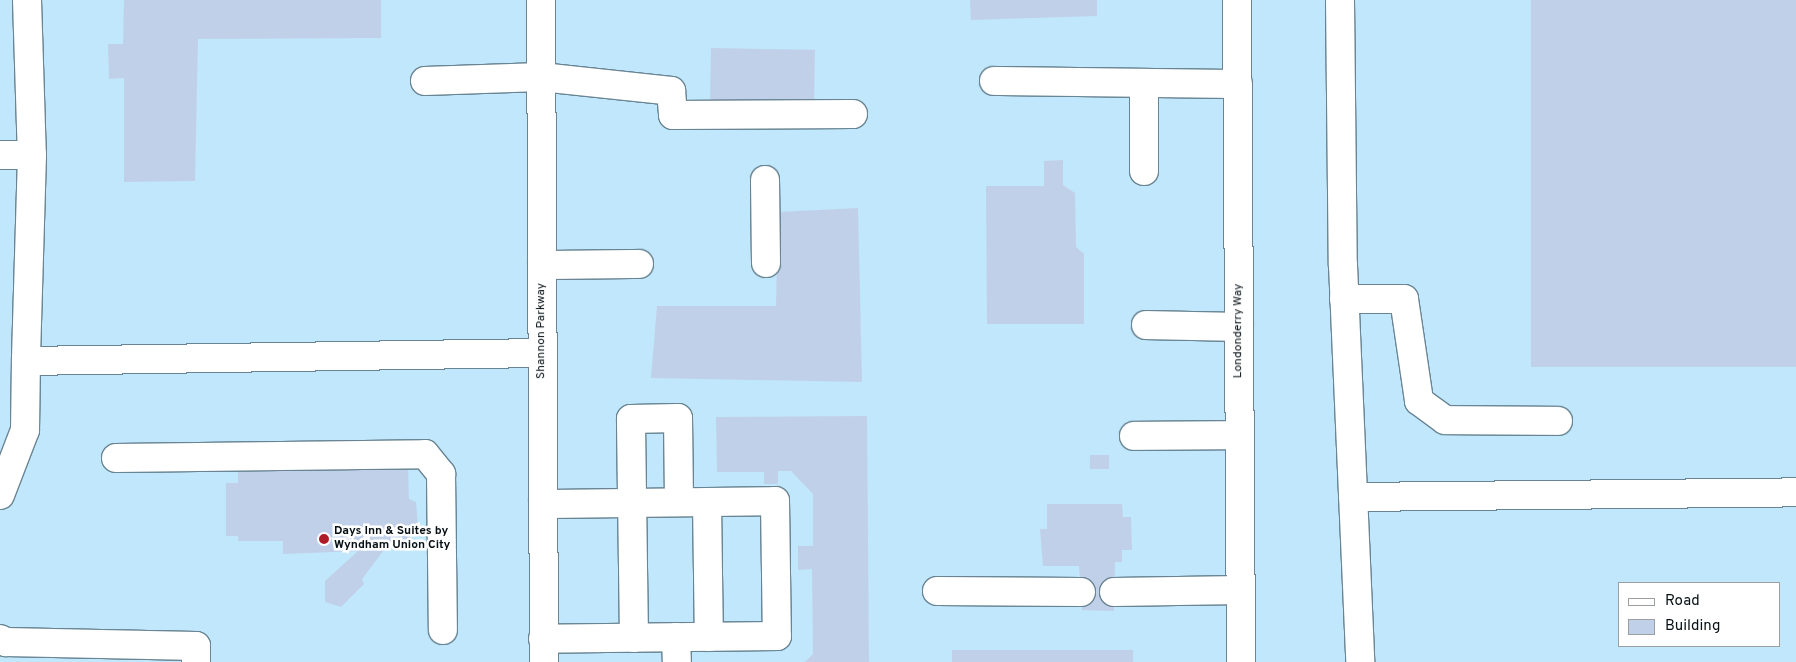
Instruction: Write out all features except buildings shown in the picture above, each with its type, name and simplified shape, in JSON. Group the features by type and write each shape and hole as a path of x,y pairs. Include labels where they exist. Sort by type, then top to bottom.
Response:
{"street":[{"path":"0,495 24,430 32,155 27,0"},
{"name":"Shannon Parkway","path":"540,0 543,650"},
{"name":"Londonderry Way","path":"1237,0 1241,662"},
{"path":"1340,0 1344,300 1360,662"},
{"path":"425,81 541,77 671,91 673,114 853,114"},
{"path":"994,81 1238,84"},
{"path":"1144,84 1144,171"},
{"path":"0,155 32,155"},
{"path":"765,180 766,263"},
{"path":"542,265 639,264"},
{"path":"1344,300 1404,300 1419,401 1445,420 1558,421"},
{"path":"1146,325 1239,327"},
{"path":"26,361 542,353"},
{"path":"631,646 631,419 678,418 679,502"},
{"path":"1134,436 1240,434"},
{"path":"116,458 425,454 441,474 443,630"},
{"path":"1353,497 1796,492"},
{"path":"543,504 775,501 777,636 709,637 676,650 631,646 543,650"},
{"path":"707,502 709,637"},
{"path":"1114,592 1241,590"},
{"path":"937,592 1081,592"},
{"path":"0,639 29,652 196,646 196,662"}],"shaded area":[{"path":"0,0 1796,0 1796,662 0,662"}],"place":[{"name":"Days Inn & Suites by Wyndham Union City","path":"324,539"}]}
